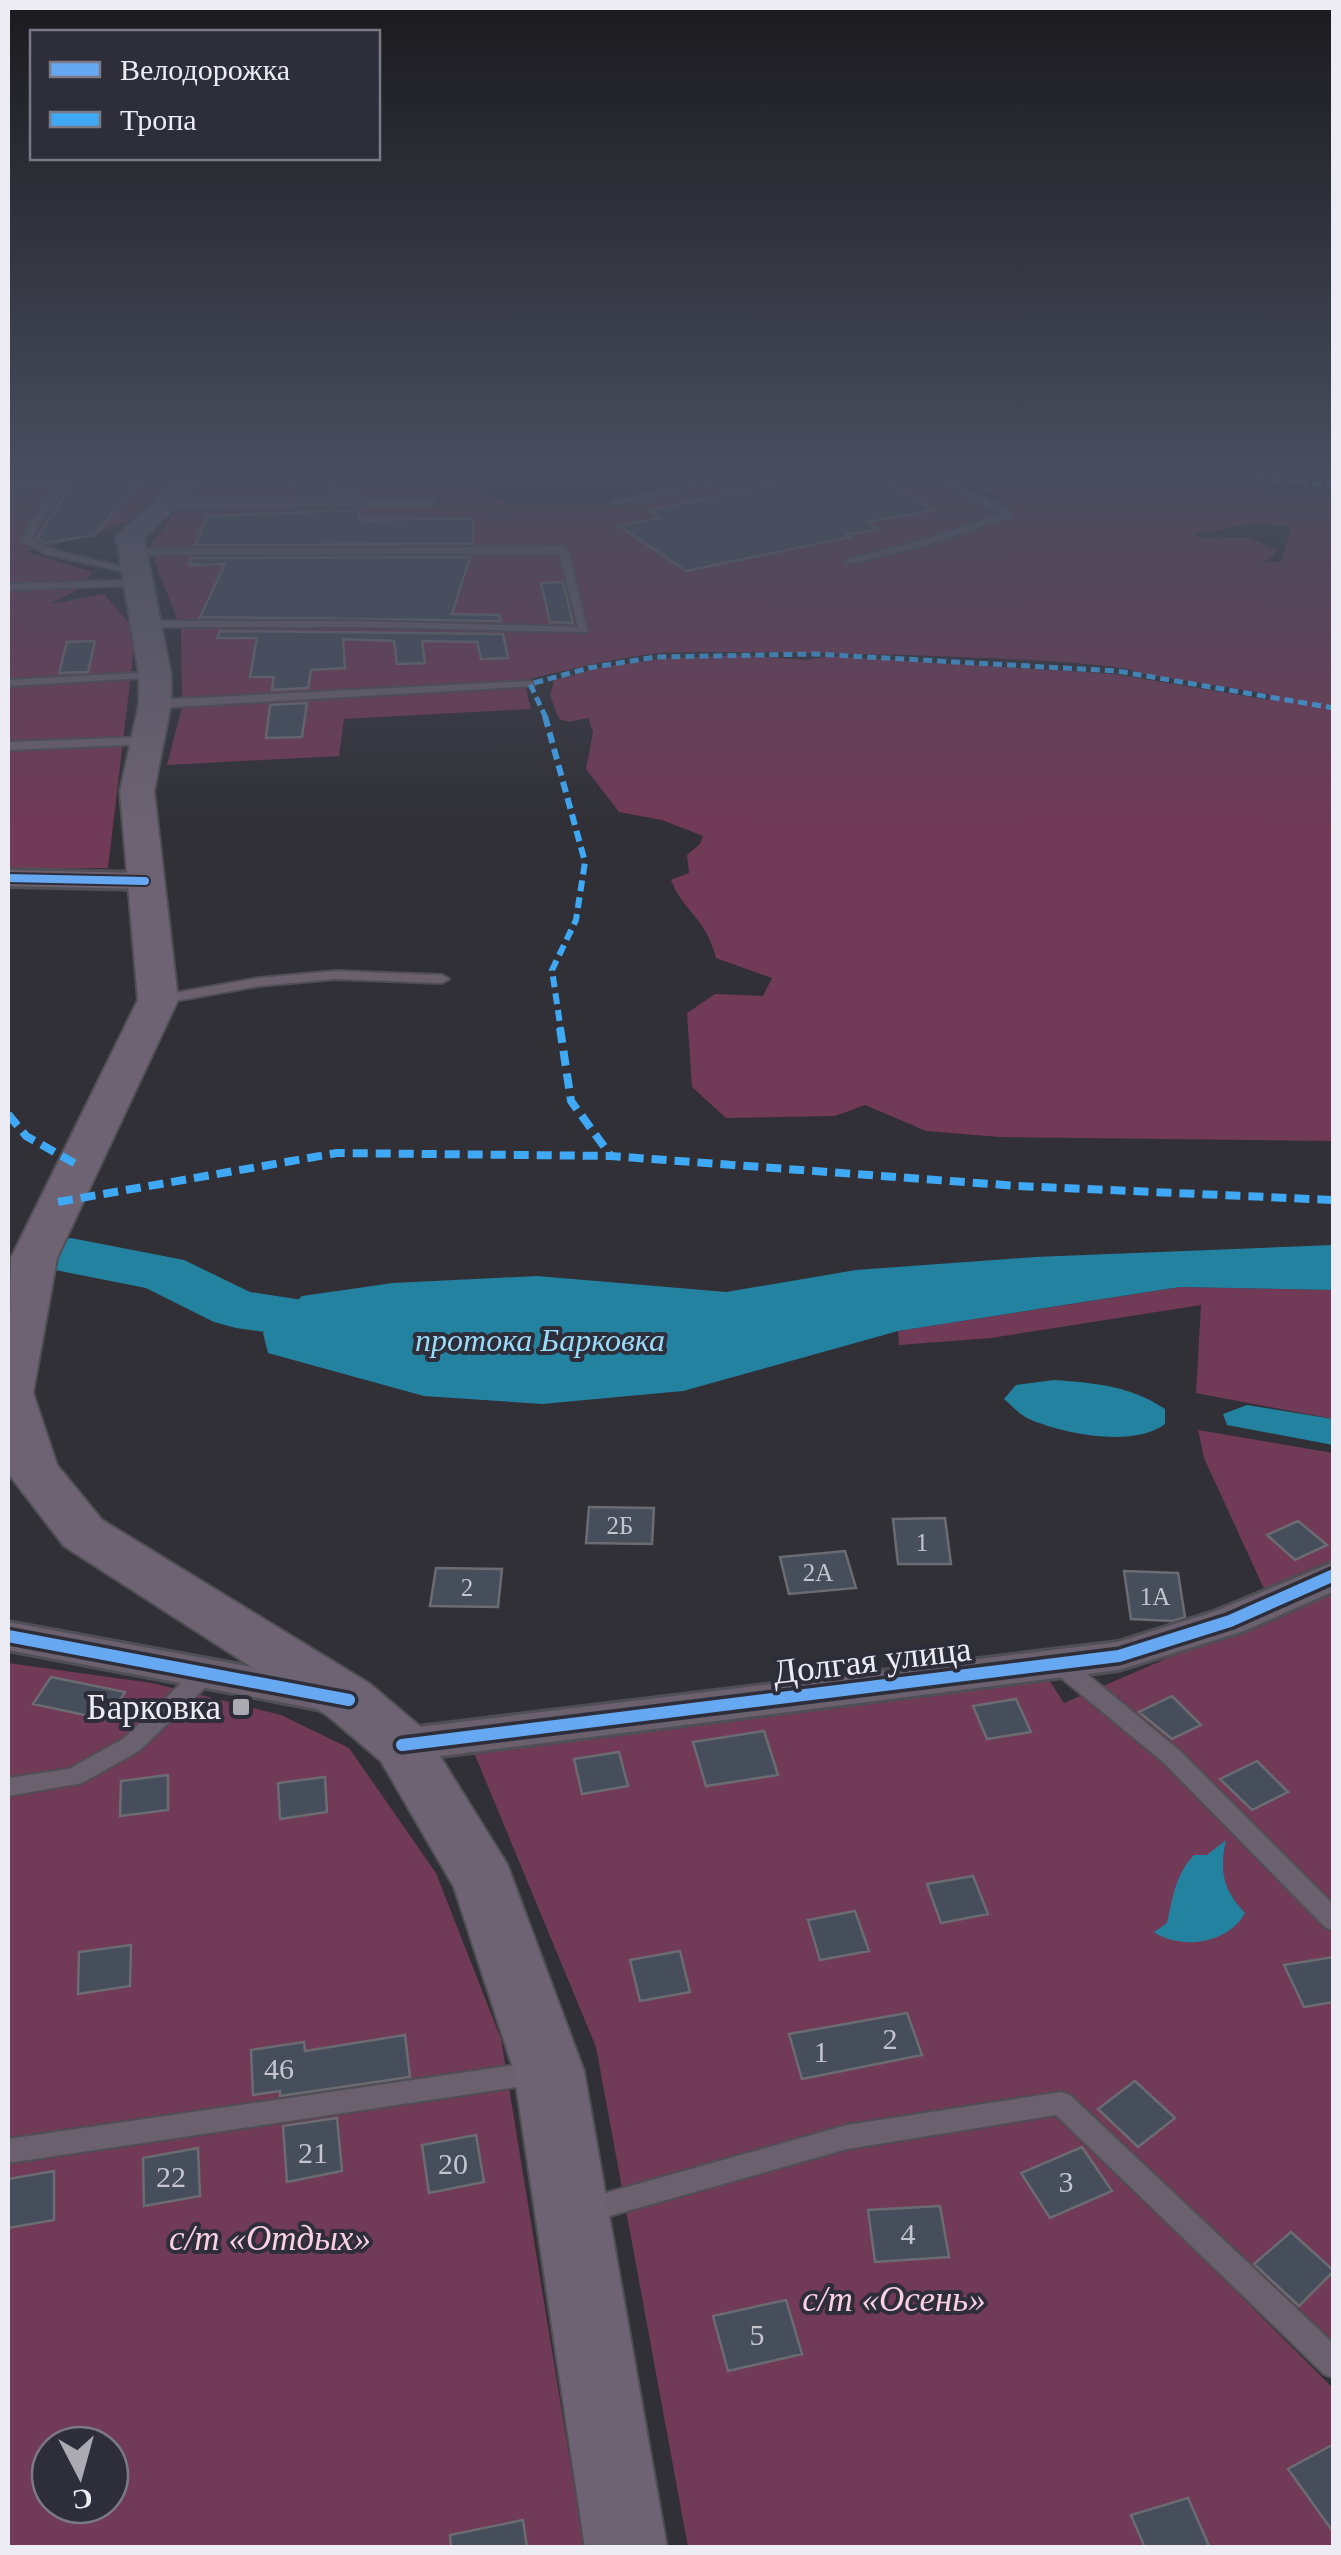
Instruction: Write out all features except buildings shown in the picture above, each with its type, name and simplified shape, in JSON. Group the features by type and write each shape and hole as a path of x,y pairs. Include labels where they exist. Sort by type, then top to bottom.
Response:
{"main road":[{"path":"140,589 155,690 138,790 158,1000 34,1258 8,1393 32,1470 83,1533 349,1700 402,1745 484,1882 549,2071 626,2548"}],"street":[{"path":"8,878 144,881"},
{"name":"Долгая улица","path":"402,1745 1119,1656 1230,1620 1334,1575"},
{"path":"8,1636 349,1700"}],"lane":[{"path":"147,624 584,630 573,589"},
{"path":"8,683 155,690 530,684"},
{"path":"8,746 147,741"},
{"path":"158,1000 259,982 335,975 442,979"},
{"path":"1060,1665 1172,1758 1334,1921"},
{"path":"8,1786 74,1777 131,1745 207,1672"},
{"path":"8,2151 549,2071"},
{"path":"573,2214 846,2137 1061,2102 1334,2364"}],"green space":[{"path":"8,589 79,589 50,604 104,594 136,631 108,868 8,869"},
{"path":"165,589 1333,589 1333,1141 999,1137 926,1131 865,1105 835,1116 726,1118 692,1087 687,1013 715,994 763,996 772,978 716,958 707,933 676,891 671,880 689,873 687,855 703,836 662,820 619,812 586,769 593,732 588,718 569,722 559,719 550,695 554,680 603,667 660,659 745,655 806,660 830,656 1114,674 1269,700 1269,694 1114,667 1062,662 828,653 659,653 524,680 531,709 344,719 339,756 167,765 182,707 181,629"},
{"path":"1181,1287 1333,1290 1333,1419 1196,1393 1201,1305 991,1338 899,1345 898,1331"},
{"name":"с/т «Осень»","path":"1198,1430 1333,1453 1333,2349 1068,2093 1065,2121 1333,2388 1333,2547 688,2547 596,2047 470,1743 1047,1677 1064,1703 1285,1607 1265,1591 1204,1458"},
{"name":"с/т «Отдых»","path":"8,1663 152,1683 281,1715 349,1748 436,1873 501,2039 584,2547 8,2548"}],"water":[{"name":"протока Барковка","path":"1333,1245 1333,1290 1180,1287 898,1331 683,1391 542,1404 424,1396 268,1353 263,1333 302,1296 393,1283 537,1276 726,1292 856,1270 1035,1257"},
{"path":"1054,1380 1098,1384 1139,1395 1165,1409 1165,1424 1135,1435 1079,1434 1029,1419 1004,1399 1016,1385"},
{"path":"1247,1405 1333,1419 1333,1445 1227,1425 1223,1414"},
{"path":"1226,1840 1225,1880 1245,1913 1238,1923 1204,1941 1178,1941 1154,1932 1167,1923 1176,1887 1194,1855 1207,1855"}],"waterway":[{"path":"71,1256 163,1273 236,1309 364,1326"}],"marked path":[{"path":"611,1156 571,1101 552,970 576,920 585,862 546,718 530,684 589,668 655,657 815,654 1117,671 1334,708"},
{"path":"8,1114 26,1136 76,1164"},
{"path":"58,1202 337,1153 611,1156 1018,1186 1334,1200"}],"cycle path":[{"path":"8,878 145,881"},
{"path":"402,1745 1119,1656 1230,1621 1334,1575"},
{"path":"8,1636 349,1700"}],"place":[{"name":"Барковка","path":"241,1707"}]}
